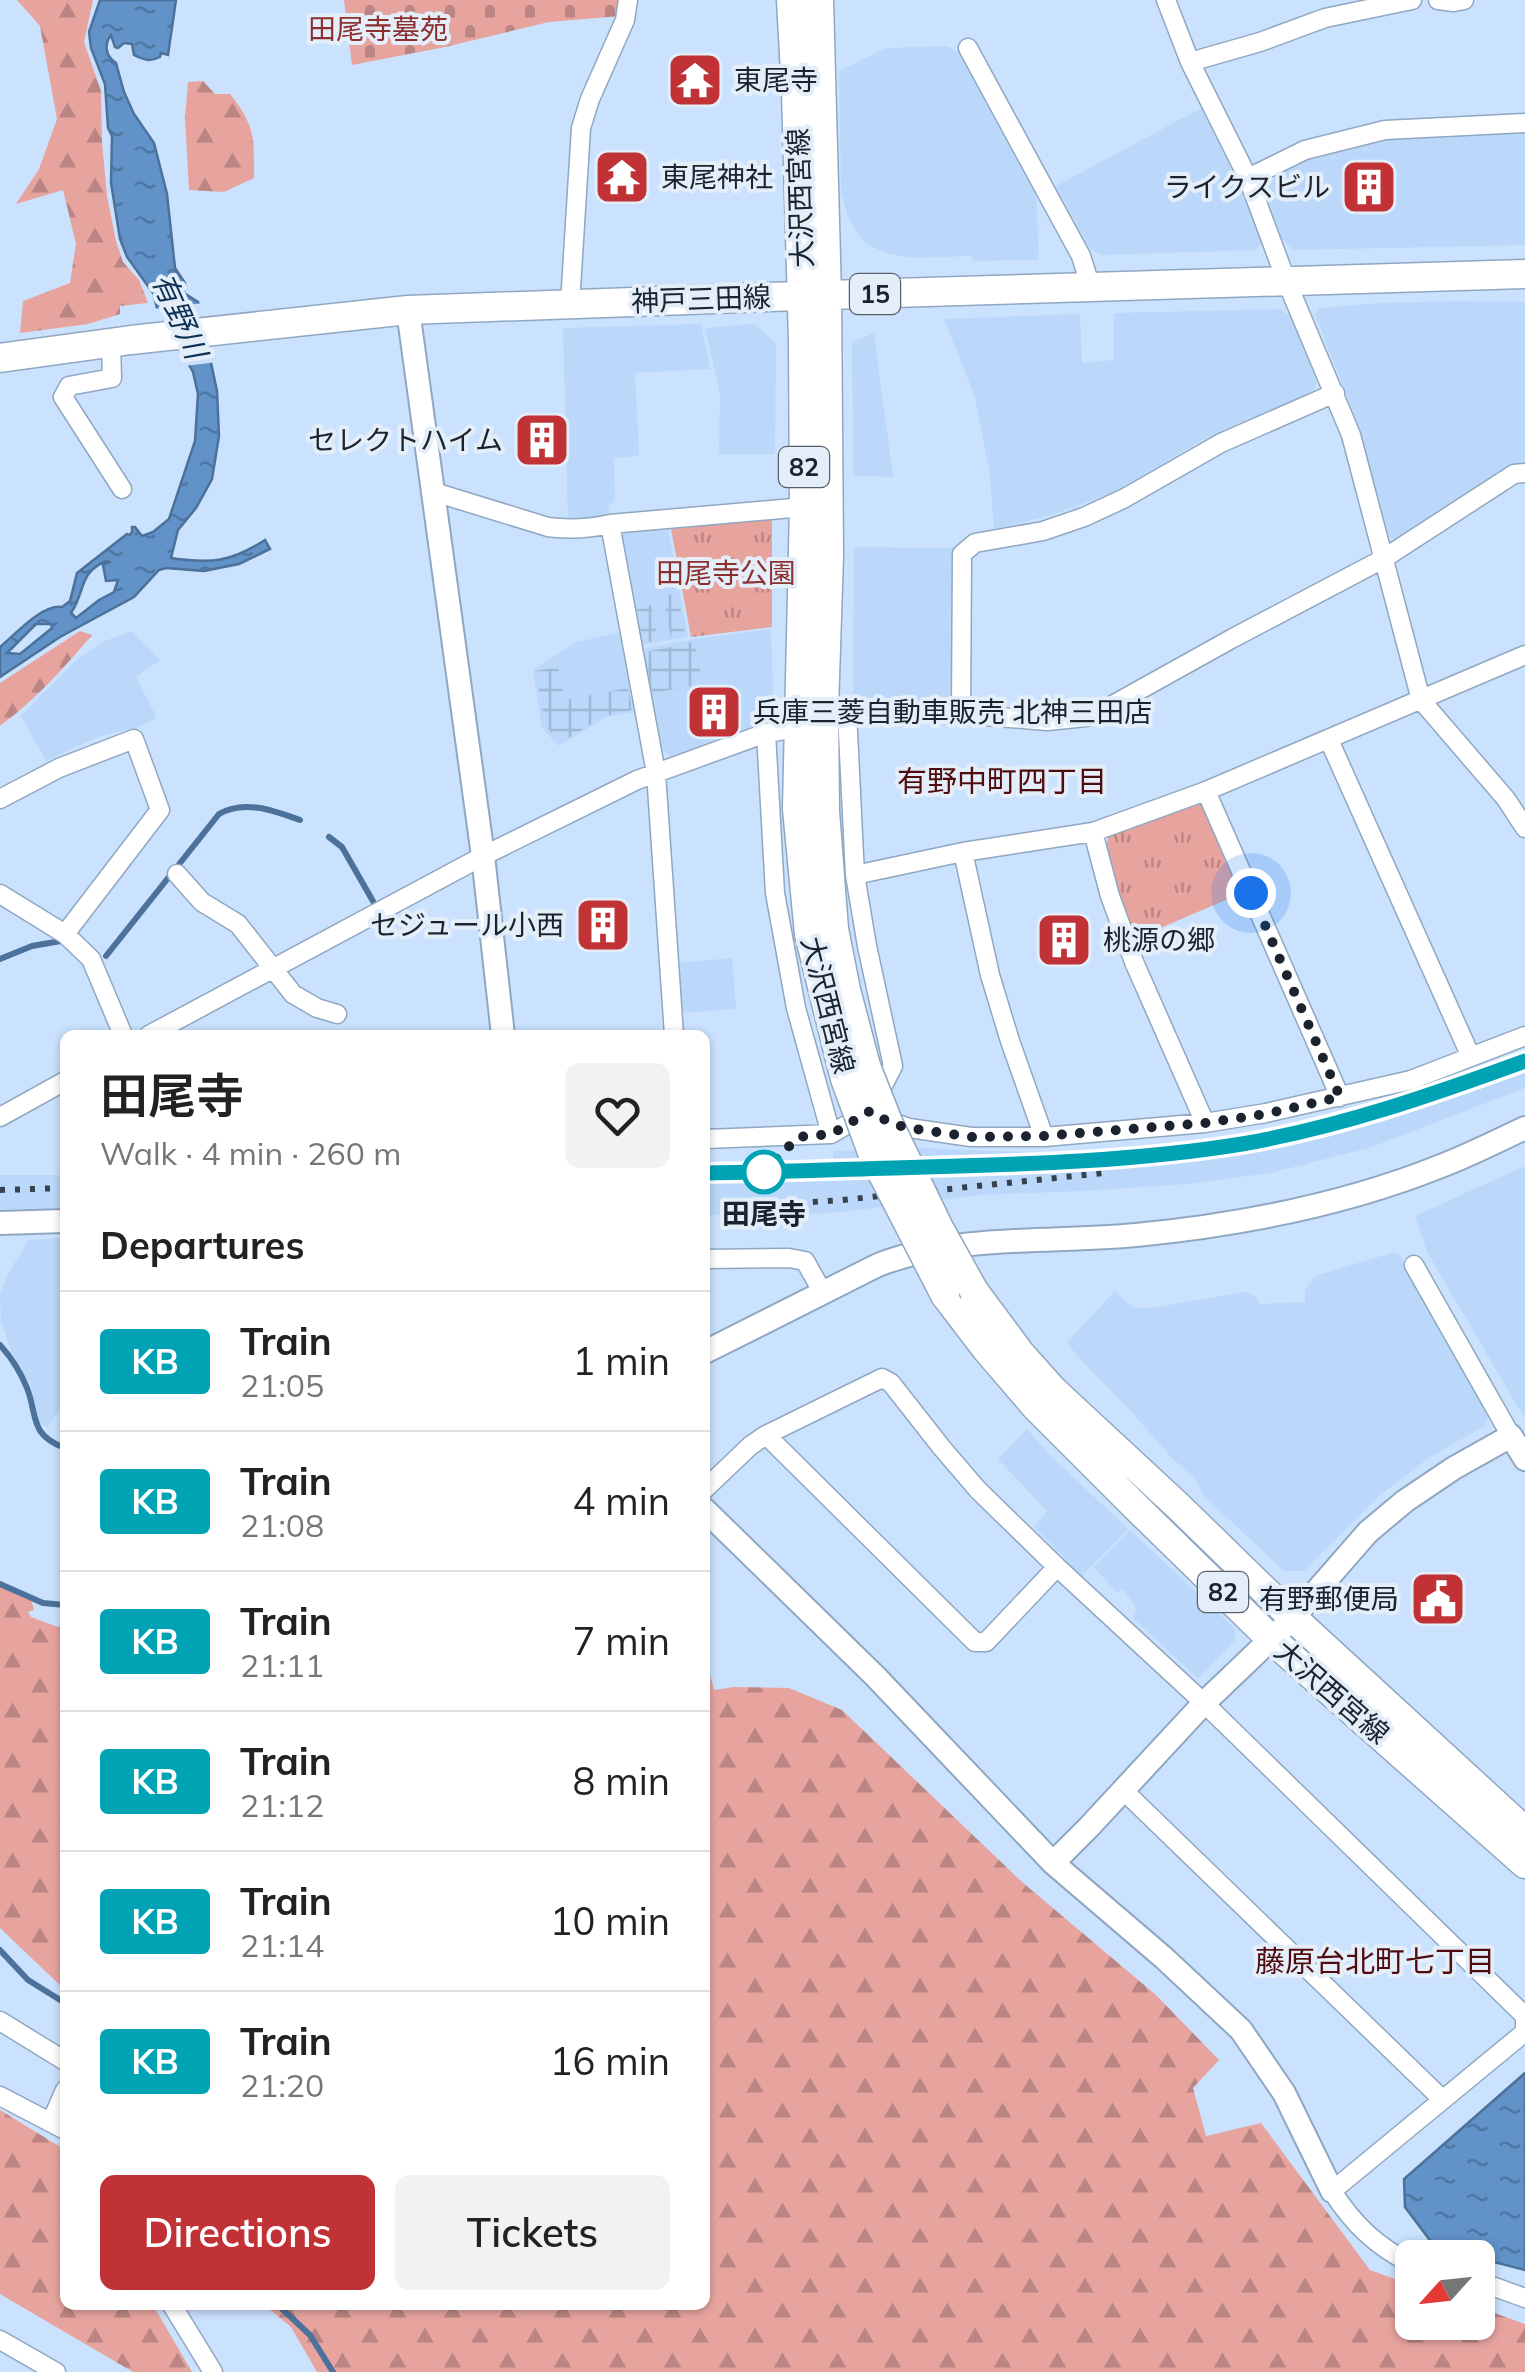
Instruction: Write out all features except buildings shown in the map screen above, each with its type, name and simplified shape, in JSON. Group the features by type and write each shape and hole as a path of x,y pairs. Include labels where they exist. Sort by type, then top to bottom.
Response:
{"main road":[{"name":"大沢西宮線","path":"791,0 815,295 836,710 825,812 821,931 846,990 866,1066 896,1140 939,1228 974,1291 1020,1352 1053,1390 1293,1618 1525,1831"},
{"name":"大沢西宮線","path":"819,0 815,295 804,507 797,809 844,1079 873,1155 945,1295 1036,1407 1271,1639 1525,1864"},
{"name":"神戸三田線","path":"0,358 408,310 1525,274"}],"street":[{"path":"570,304 581,128 625,20 628,0"},
{"path":"1166,0 1190,62 1248,178 1351,435 1422,700 1506,799 1525,828"},
{"path":"1190,62 1325,18 1412,0"},
{"path":"1438,0 1464,0"},
{"path":"968,48 1080,256 1091,288"},
{"path":"1248,178 1305,150 1386,130 1525,123"},
{"path":"408,310 483,856 501,1030"},
{"path":"121,342 112,378 70,386 62,397 122,489"},
{"path":"960,714 962,554 975,543 1043,531 1084,517 1221,443 1335,393"},
{"path":"710,1139 832,1134 870,1111 892,1066 855,874 836,710 1047,721 1086,717 1383,559 1514,474 1525,473"},
{"path":"431,490 548,527 586,530 610,524 804,507"},
{"path":"610,524 656,773 674,1030"},
{"path":"855,874 1093,832 1329,740 1525,656"},
{"path":"159,1030 483,856 637,780 766,733 798,728"},
{"path":"766,733 775,894 796,1008 832,1134"},
{"path":"0,800 60,768 134,739 160,810 65,934"},
{"path":"1329,740 1471,1057"},
{"path":"1206,790 1340,1097"},
{"path":"1093,832 1110,896 1134,962 1205,1123"},
{"path":"963,852 990,975 1044,1136"},
{"path":"177,874 202,902 238,924 293,994 337,1014"},
{"path":"0,894 65,934 91,959 120,1030"},
{"path":"870,1111 892,1124 971,1137 1044,1136 1205,1123 1266,1114 1411,1080 1525,1036"},
{"path":"0,1117 60,1084"},
{"path":"710,1350 901,1256 993,1243 1132,1236 1219,1226 1290,1212 1440,1167 1525,1128"},
{"path":"0,1224 60,1221"},
{"path":"710,1259 806,1261 823,1293"},
{"path":"1414,1265 1525,1459"},
{"path":"710,1484 766,1436 882,1378 891,1382 978,1490 1204,1703 1525,2016 1524,2032 1332,2191"},
{"path":"766,1436 974,1642 986,1642 1057,1566"},
{"path":"1052,1863 1204,1703 1293,1618 1368,1532 1454,1468 1511,1436"},
{"path":"710,1515 875,1676 1052,1863 1241,2030 1284,2093 1332,2191 1348,2215 1380,2246 1395,2254"},
{"path":"1123,1790 1443,2100"},
{"path":"0,2021 60,2058"},
{"path":"0,2096 58,2126"},
{"path":"1495,2287 1525,2298"},
{"path":"175,2310 213,2372"},
{"path":"0,2340 56,2372"}],"shaded area":[{"path":"948,46 959,53 1036,195 1039,260 973,261 972,256 912,258 890,254 867,245 848,216 841,192 839,71 886,48"},
{"path":"1205,106 1242,180 1263,241 1256,250 1100,255 1089,248 1056,186"},
{"path":"1525,130 1525,245 1294,250 1282,239 1264,190 1269,177 1312,155 1399,135"},
{"path":"1456,301 1525,302 1525,465 1398,541 1389,537 1360,429 1315,315 1320,308"},
{"path":"1279,309 1290,316 1317,382 1312,393 1203,440 1112,493 1049,516 994,529 990,476 975,397 944,319 1080,314 1082,363 1114,360 1114,313"},
{"path":"701,324 710,369 635,373 639,456 614,458 615,502 608,505 609,512 568,520 563,328"},
{"path":"755,324 776,344 775,454 719,454 720,394 705,328"},
{"path":"874,333 893,477 853,476 852,342"},
{"path":"667,523 688,637 641,645 621,537 626,527"},
{"path":"854,547 953,548 953,696 941,707 862,708 853,698"},
{"path":"678,593 685,635 671,638 663,596"},
{"path":"651,605 658,641 643,643 637,608"},
{"path":"771,629 774,718 765,729 671,756 660,749 641,649"},
{"path":"132,631 160,660 136,677 157,718 98,737 46,761 21,716 76,660 105,641"},
{"path":"619,633 634,712 606,717 559,746 542,728 533,670 576,642"},
{"path":"694,642 703,684 652,693 645,652"},
{"path":"558,667 565,700 628,688 632,710 605,716 561,743 546,727 535,671"},
{"path":"732,958 736,1009 682,1013 677,963"},
{"path":"1525,1050 1525,1088 1369,1148 1270,1173 1187,1184 979,1195 832,1213 710,1215 710,1162 728,1162 729,1171 834,1166 833,1151 918,1148 1047,1153 1146,1148 1331,1116 1466,1074"},
{"path":"1525,1166 1525,1419 1427,1252 1415,1216"},
{"path":"0,1175 60,1175 60,1209 0,1210"},
{"path":"60,1238 60,1410 47,1428 37,1421 31,1385 10,1349 1,1321 0,1295 7,1275 29,1240"},
{"path":"1395,1252 1488,1417 1485,1426 1430,1457 1379,1496 1304,1571 1284,1571 1204,1496 1194,1478 1067,1342 1115,1291 1133,1308 1245,1292 1257,1297 1259,1304 1305,1302 1305,1290 1315,1276"},
{"path":"1027,1429 1128,1529 1082,1576 1034,1527 1047,1511 998,1459"},
{"path":"1130,1530 1235,1629 1235,1640 1200,1677 1133,1618 1137,1610 1123,1588 1117,1593 1094,1567"}],"green space":[{"path":"17,0 93,0 84,42 101,91 107,196 123,262 139,280 148,303 120,306 120,314 88,324 20,333 23,301 70,283 76,244 63,190 16,204 39,169 57,119 40,26"},
{"name":"田尾寺墓苑","path":"344,0 622,0 621,16 549,22 352,65"},
{"path":"203,81 215,94 230,94 252,133 254,178 224,192 189,190 185,118 188,82"},
{"name":"田尾寺公園","path":"772,518 772,627 691,637 671,529"},
{"path":"80,631 92,635 49,683 0,726 0,683"},
{"path":"1192,802 1204,805 1242,893 1135,939 1105,852 1109,834"},
{"path":"0,1585 31,1599 31,1617 60,1626 60,1985 0,1928"},
{"path":"710,1675 714,1690 789,1688 842,1710 1022,1882 1156,1995 1219,2060 1193,2088 1206,2136 1261,2123 1370,2270 1395,2279 1395,2340 1495,2340 1495,2313 1525,2324 1525,2372 317,2372 291,2327 270,2310 710,2310"},
{"path":"0,2110 60,2147 60,2310 156,2310 192,2372 133,2372 0,2294"}],"water":[{"name":"有野川","path":"100,0 176,0 168,55 141,58 134,55 132,44 115,47 111,35 107,46 134,114 154,143 167,194 175,268 185,283 184,293 198,302 217,391 219,436 212,479 178,530 171,558 220,560 265,540 270,549 239,564 204,571 159,570 134,597 60,637 0,677 0,647 38,615 70,601 77,573 130,535 132,527 142,536 169,519 195,441 198,394 193,372 120,239 111,183 112,136 105,84 89,32","holes":["106,561 106,581 118,580 114,592 76,618 71,613 87,577","36,624 51,624 52,628 20,654 7,653"]},
{"path":"1525,2073 1525,2270 1495,2262 1495,2240 1430,2240 1405,2207 1404,2179"}],"pier":[{"path":"204,303 218,362 184,366 153,309"}],"waterway":[{"path":"106,956 219,814 249,807 300,820"},
{"path":"329,837 342,847 374,903"},
{"path":"0,959 32,946 61,941"},
{"path":"0,1345 25,1382 40,1431 60,1446"},
{"path":"0,1584 43,1603 60,1605"},
{"path":"0,1950 28,1980 60,2000"},
{"path":"283,2310 310,2335 333,2372"}],"railway":[{"path":"751,1173 1059,1163 1181,1153 1314,1129 1525,1061"},
{"path":"710,1173 732,1173"},
{"path":"753,1206 1104,1173"},
{"path":"0,1190 60,1188"}],"train":[{"name":"KB","path":"710,1173 1054,1163 1241,1144 1378,1112 1525,1061"}],"place":[{"name":"東尾寺","path":"695,80"},
{"name":"東尾神社","path":"622,177"},
{"name":"ライクスビル","path":"1369,187"},
{"name":"セレクトハイム","path":"542,440"},
{"name":"兵庫三菱自動車販売 北神三田店","path":"714,712"},
{"name":"セジュール小西","path":"603,925"},
{"name":"桃源の郷","path":"1064,940"},
{"name":"田尾寺","path":"764,1172"},
{"name":"有野郵便局","path":"1438,1599"}],"district":[{"name":"有野中町四丁目","path":"1002,782"},
{"name":"藤原台北町七丁目","path":"1375,1962"}],"route":[{"path":"764,1172 798,1137 832,1134 870,1111 892,1124 971,1137 1044,1136 1205,1123 1340,1097 1251,893"}]}
